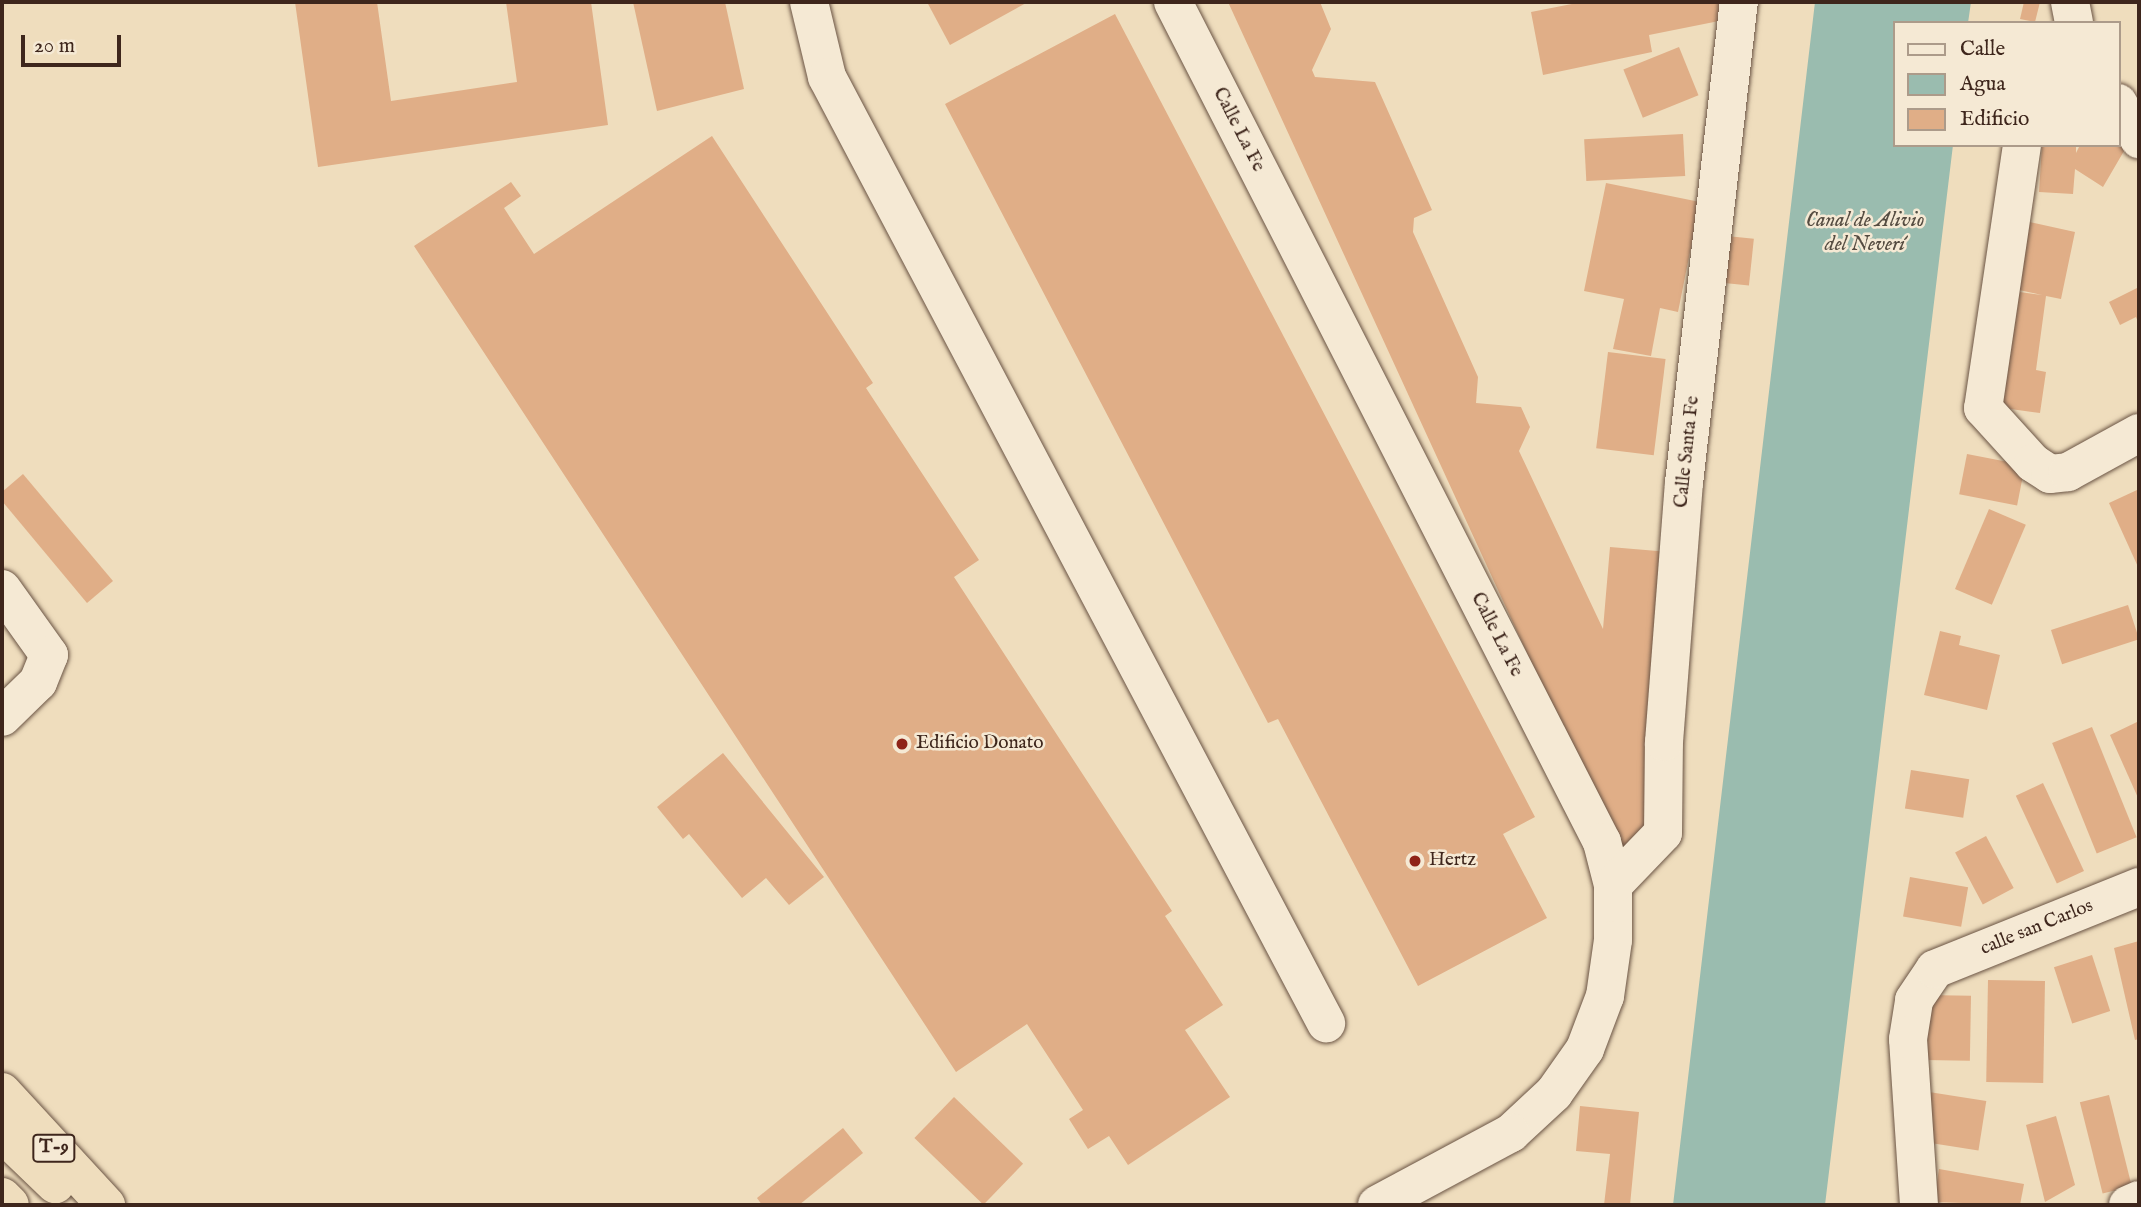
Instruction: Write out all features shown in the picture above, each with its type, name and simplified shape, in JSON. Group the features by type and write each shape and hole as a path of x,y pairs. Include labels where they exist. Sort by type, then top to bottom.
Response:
{"highway":[{"name":"T-9","path":"2,1092 106,1205"},
{"name":"T-9","path":"2,1133 81,1205"},
{"path":"2,1196 9,1205"}],"street":[{"path":"809,2 827,77 1326,1023"},
{"name":"Calle La Fe","path":"1173,2 1602,842 1613,885 1613,940 1605,996 1585,1049 1554,1093 1511,1133 1377,1205"},
{"name":"Calle Santa Fe","path":"1613,885 1663,834 1664,742 1684,483 1738,2"},
{"path":"2070,2 2074,21"},
{"path":"2120,106 2139,139"},
{"path":"2022,147 1983,408 2032,463 2050,474 2068,472 2139,433"},
{"path":"2,590 49,654 38,682 2,717"},
{"name":"calle san Carlos","path":"1919,1205 1908,1039 1914,1000 1935,969 2139,887"},
{"path":"2128,1205 2139,1200"}],"water":[{"name":"Canal de Alivio del Neverí","path":"1815,2 1971,2 1968,21 1892,21 1892,147 1953,147 1825,1205 1673,1205"}],"building":[{"path":"295,2 377,2 391,101 517,82 506,2 591,2 608,125 318,167"},
{"path":"633,2 725,2 744,89 657,111"},
{"path":"927,2 1028,2 950,45"},
{"path":"1228,2 1320,2 1331,29 1312,70 1315,77 1375,82 1432,210 1414,218 1413,232 1478,377 1476,403 1521,407 1530,427 1519,451 1603,629 1610,547 1669,552 1644,845 1626,858 1610,834"},
{"path":"1582,2 1726,2 1729,19 1649,35 1652,52 1543,75 1531,12"},
{"path":"2024,2 2040,2 2035,21 2020,19"},
{"path":"1115,14 1535,817 1503,834 1547,918 1418,986 1278,719 1268,723 945,104"},
{"path":"1679,47 1698,95 1643,118 1623,69"},
{"path":"2120,133 2131,139 2103,187 2075,169 2073,194 2039,192 2042,147 2076,147 2076,153 2079,147 2120,147"},
{"path":"1683,134 1685,176 1586,181 1584,139"},
{"name":"Edificio Donato","path":"712,136 873,383 866,388 979,560 954,577 1172,911 1165,916 1223,1005 1185,1030 1230,1097 1128,1165 1109,1136 1088,1149 1069,1119 1083,1110 1027,1024 956,1072 414,246 511,182 521,196 504,208 534,254"},
{"path":"1606,183 1700,202 1678,312 1660,308 1651,356 1613,349 1624,299 1584,291"},
{"path":"2025,221 2075,232 2061,299 2046,296 2036,370 2046,372 2040,413 1996,407 2012,291 2042,295 2010,288"},
{"path":"1727,236 1754,239 1749,286 1722,283"},
{"path":"2139,287 2139,324 2136,317 2120,325 2109,302"},
{"path":"1608,352 1666,359 1654,455 1596,448"},
{"path":"1967,454 2025,465 2017,506 1959,494"},
{"path":"23,474 113,581 87,603 2,501 2,492"},
{"path":"2137,490 2139,495 2139,569 2109,503"},
{"path":"1989,509 2026,525 1992,605 1955,589"},
{"path":"2128,605 2139,639 2062,664 2051,630"},
{"path":"1940,631 1961,636 1959,645 2000,655 1987,710 1924,695"},
{"path":"2137,722 2139,727 2139,800 2110,735"},
{"path":"2092,727 2137,837 2097,853 2052,743"},
{"path":"723,753 824,877 789,905 766,878 742,898 689,834 683,839 657,807"},
{"path":"1911,770 1969,779 1963,818 1905,809"},
{"path":"2043,783 2084,871 2057,884 2016,796"},
{"path":"1986,836 2014,888 1983,905 1955,852"},
{"path":"1910,877 1968,887 1961,927 1903,916"},
{"path":"2139,941 2139,1039 2135,1040 2114,948"},
{"path":"2092,955 2110,1011 2072,1023 2054,967"},
{"path":"1988,980 2045,981 2043,1083 1986,1082"},
{"path":"1926,995 1971,996 1970,1061 1925,1060"},
{"path":"1929,1092 1986,1101 1978,1150 1921,1141"},
{"path":"2109,1095 2132,1186 2103,1193 2080,1102"},
{"path":"954,1097 1023,1164 983,1205 914,1138"},
{"path":"1580,1106 1639,1112 1630,1205 1604,1205 1610,1154 1576,1151"},
{"path":"2056,1116 2075,1185 2045,1202 2026,1125"},
{"path":"843,1128 863,1153 799,1205 762,1205 757,1198"},
{"path":"1939,1169 2024,1184 2020,1205 1934,1202"}],"place":[{"name":"Edificio Donato","path":"902,744"},
{"name":"Hertz","path":"1415,861"}]}
